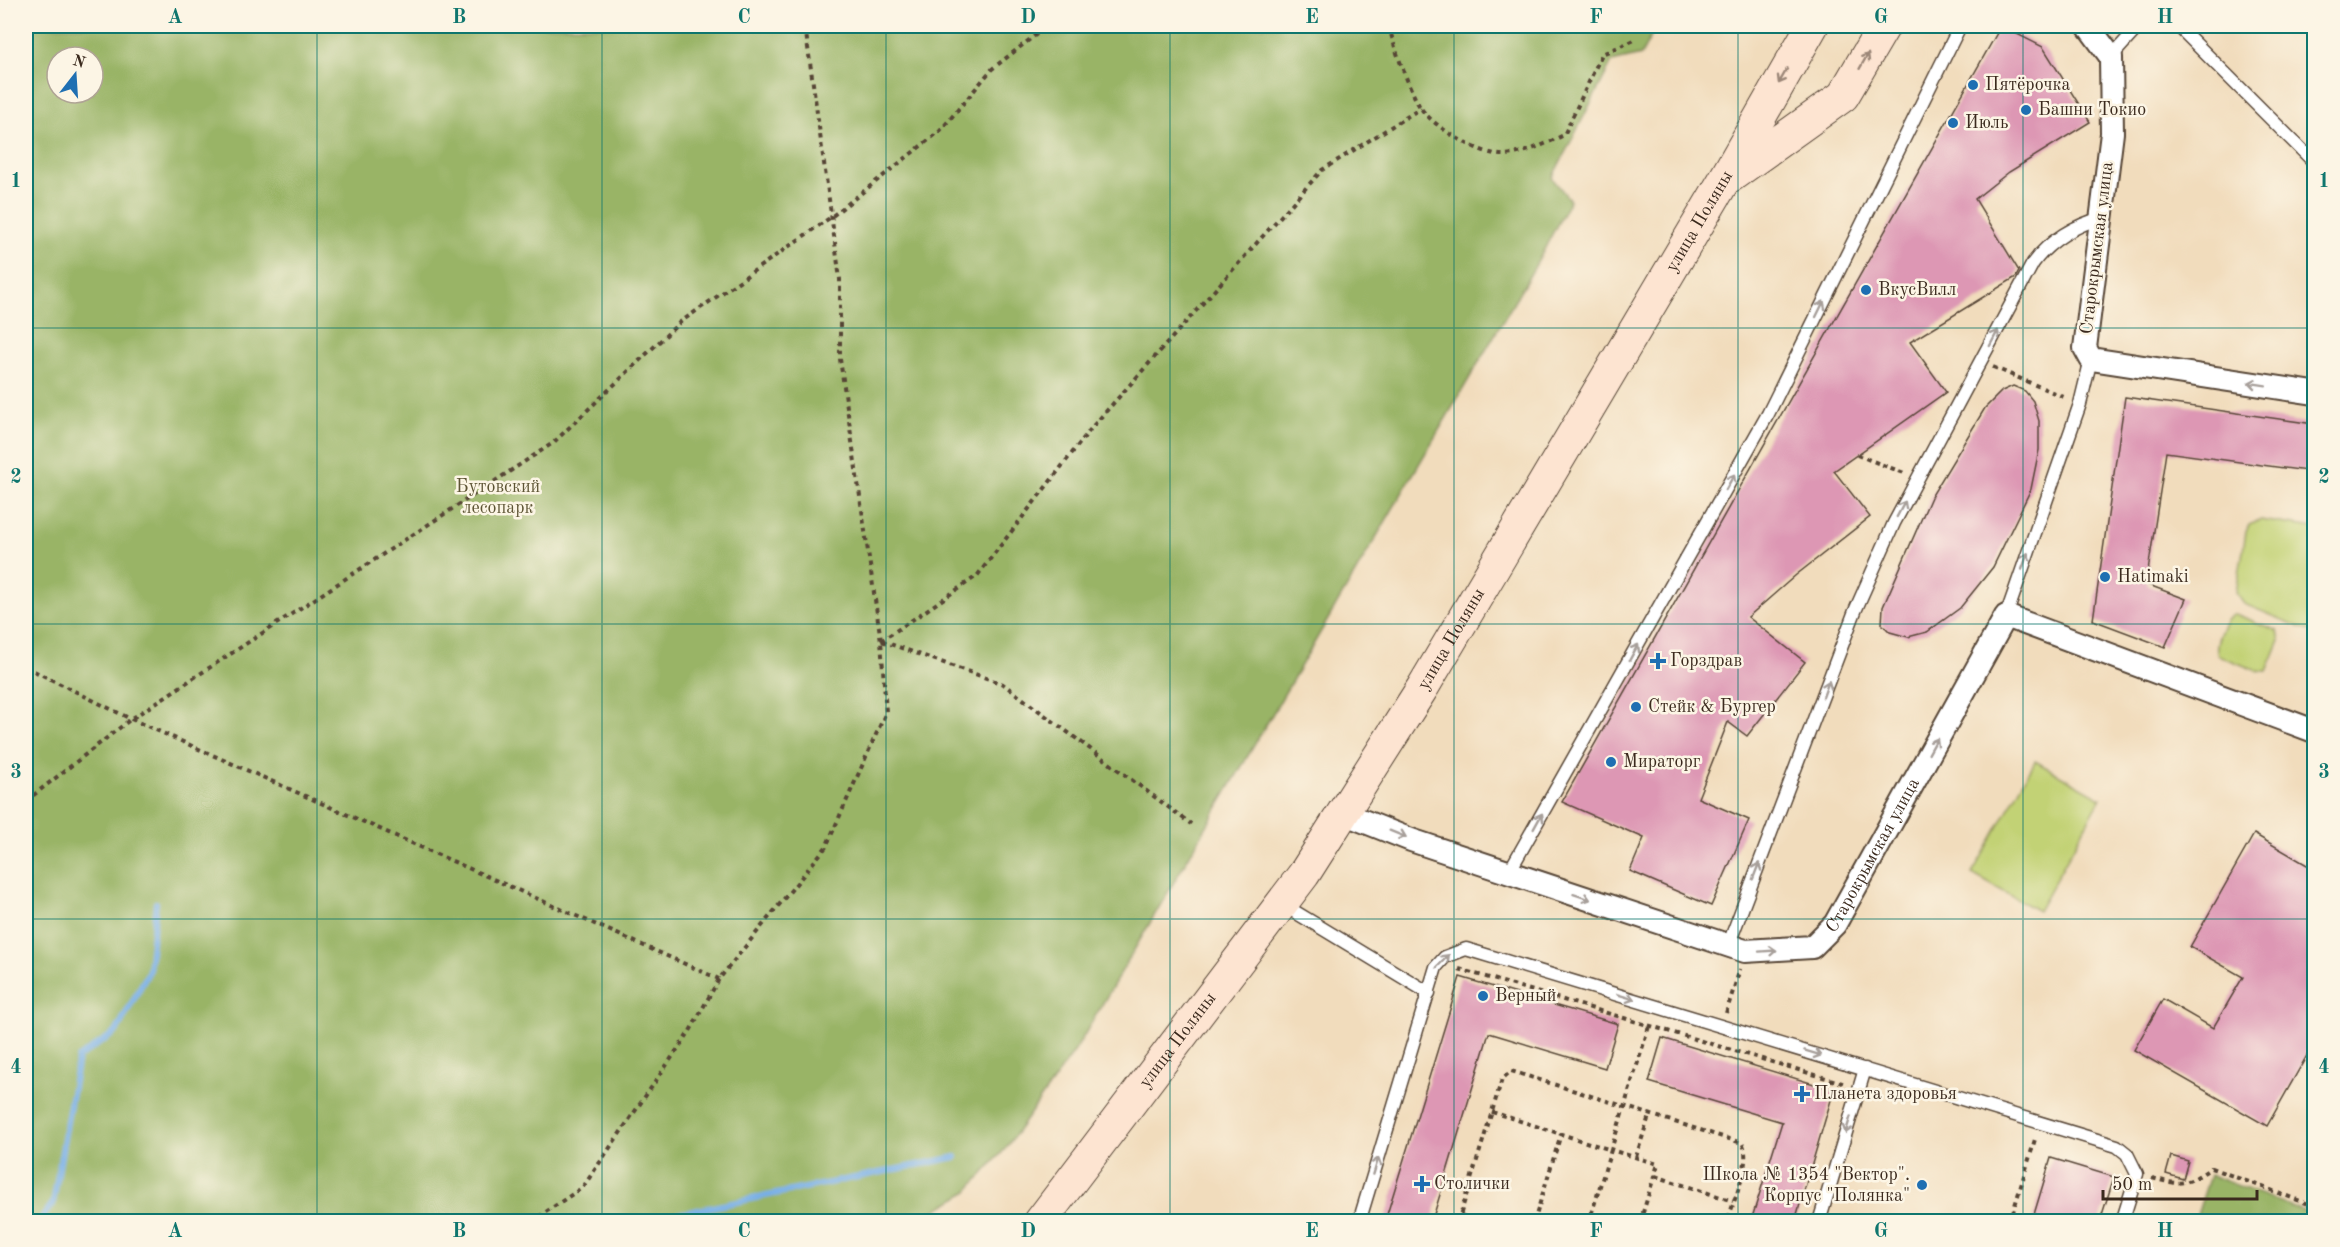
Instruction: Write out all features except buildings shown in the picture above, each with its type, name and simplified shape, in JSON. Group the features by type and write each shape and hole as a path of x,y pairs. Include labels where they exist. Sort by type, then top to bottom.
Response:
{"main road":[{"name":"улица Поляны","path":"1040,1221 1282,904 1343,813 1429,676 1723,182 1812,26"},
{"path":"1723,182 1844,96 1884,26"}],"street":[{"path":"2088,26 2111,57"},
{"name":"Старокрымская улица","path":"2111,57 2112,133 2085,348 2091,359 2314,393"},
{"name":"Старокрымская улица","path":"1343,813 1411,840 1745,951 1765,952 1812,946 1835,924 2006,616"},
{"path":"2006,616 2314,731"}],"lane":[{"path":"1509,872 1768,414 1960,26"},
{"path":"2111,57 2139,26"},
{"path":"2178,26 2314,162"},
{"path":"1728,945 1855,611 1894,523 2033,263 2046,246 2086,222 2102,218"},
{"path":"2006,616 2080,404 2091,359"},
{"path":"1282,904 1429,993"},
{"path":"1359,1221 1436,967 1444,957 1466,949 2117,1146 2127,1154 2137,1174 2122,1221"},
{"path":"1819,1221 1865,1069"}],"path":[{"path":"531,1221 583,1187 690,1030 720,979 826,847 886,712 881,641 840,359 840,279 805,26"},
{"path":"26,801 131,719 553,443 679,323 831,217 940,131 992,69 1047,26"},
{"path":"1389,26 1421,108 1444,129 1470,146 1501,155 1530,150 1564,135 1602,54 1637,39"},
{"path":"881,641 977,576 1093,426 1322,170 1421,108"},
{"path":"1981,363 2080,404"},
{"path":"1857,455 1917,479"},
{"path":"881,641 1004,684 1191,824"},
{"path":"26,667 131,719 720,979"},
{"path":"1452,967 1848,1085 1844,1096"},
{"path":"1723,1026 1736,983"},
{"path":"1589,1221 1647,1033"},
{"path":"1458,1221 1502,1079 1511,1071 1742,1143 1746,1150 1745,1162 1727,1221"},
{"path":"1492,1113 1658,1164 1640,1221"},
{"path":"1636,1157 1650,1113"},
{"path":"2010,1221 2040,1122"},
{"path":"1534,1221 1561,1134"},
{"path":"2137,1174 2178,1185 2194,1179 2211,1168 2314,1206"},
{"path":"1654,1176 1733,1201"},
{"path":"1460,1215 1482,1221"}],"green space":[{"name":"Бутовский лесопарк","path":"26,26 1656,26 1641,55 1612,62 1552,178 1570,200 1537,263 1076,1049 1005,1149 967,1192 915,1222 26,1221"},
{"path":"2261,520 2314,528 2314,633 2244,604 2236,593 2246,532 2249,525"},
{"path":"2235,614 2278,631 2280,640 2267,671 2257,671 2218,655 2217,645 2221,632 2227,620"},
{"path":"2035,761 2101,798 2038,911 1972,874"},
{"path":"2210,1175 2314,1215 2314,1221 2195,1221"}],"waterway":[{"path":"39,1222 53,1203 78,1058 116,1032 149,971 156,903"},
{"path":"639,1222 956,1157"}],"place":[{"name":"Пятёрочка","path":"1973,85"},
{"name":"Башни Токио","path":"2026,110"},
{"name":"Июль","path":"1953,123"},
{"name":"ВкусВилл","path":"1866,290"},
{"name":"Hatimaki","path":"2105,577"},
{"name":"Горздрав","path":"1658,661"},
{"name":"Стейк & Бургер","path":"1636,707"},
{"name":"Мираторг","path":"1611,762"},
{"name":"Верный","path":"1483,996"},
{"name":"Планета здоровья","path":"1802,1094"},
{"name":"Столички","path":"1422,1184"},
{"name":"Школа № 1354 \"Вектор\". Корпус \"Полянка\"","path":"1922,1185"}]}
